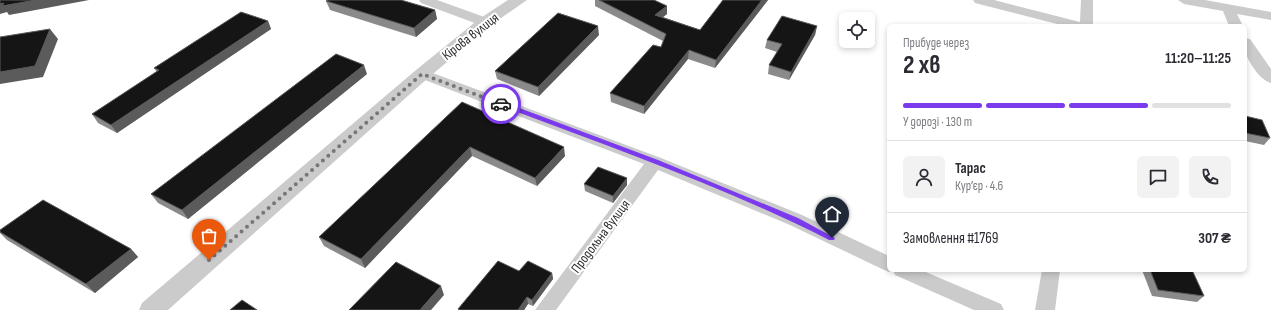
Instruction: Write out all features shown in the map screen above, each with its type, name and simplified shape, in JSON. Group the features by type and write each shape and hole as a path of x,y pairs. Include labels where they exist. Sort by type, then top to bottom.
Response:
{"street":[{"path":"425,0 485,22"},
{"name":"Кірова вулиця","path":"151,310 422,74 485,22 519,0"},
{"path":"979,0 1072,24"},
{"path":"1086,24 1087,0"},
{"path":"1184,0 1271,16"},
{"path":"1228,8 1235,24"},
{"path":"1247,45 1261,67 1271,78"},
{"path":"422,74 655,162 796,220 887,263"},
{"name":"Продольна вулиця","path":"544,310 655,162"},
{"path":"907,272 994,310"},
{"path":"1045,310 1051,272"}],"building":[{"path":"0,0 36,0 2,6 4,3 0,4"},
{"path":"401,0 435,10 414,28 326,1"},
{"path":"599,0 654,0 667,6 655,15 700,30 723,0 762,0 716,60 689,50 644,106 610,93 653,45 661,47 666,34"},
{"path":"241,12 268,21 111,125 92,114 159,70 154,68"},
{"path":"558,13 598,26 538,87 495,71"},
{"path":"782,16 817,26 791,72 769,65 782,44 767,40"},
{"path":"50,29 35,66 0,72 0,37"},
{"path":"336,54 364,65 182,210 151,194"},
{"path":"462,102 564,147 535,178 470,147 361,259 319,237"},
{"path":"1247,116 1262,120 1270,138 1247,133"},
{"path":"598,167 627,178 613,196 584,184"},
{"path":"43,200 131,249 86,284 0,232 0,230"},
{"path":"498,261 519,271 528,261 552,273 532,300 527,297 518,310 458,309"},
{"path":"396,262 441,286 420,310 349,310"},
{"path":"1151,272 1193,272 1204,296 1158,290"},
{"path":"242,300 257,310 230,310"}],"way so far":[{"path":"209,260 422,74 501,104"}],"route":[{"path":"501,104 655,162 796,220 832,238"}]}
